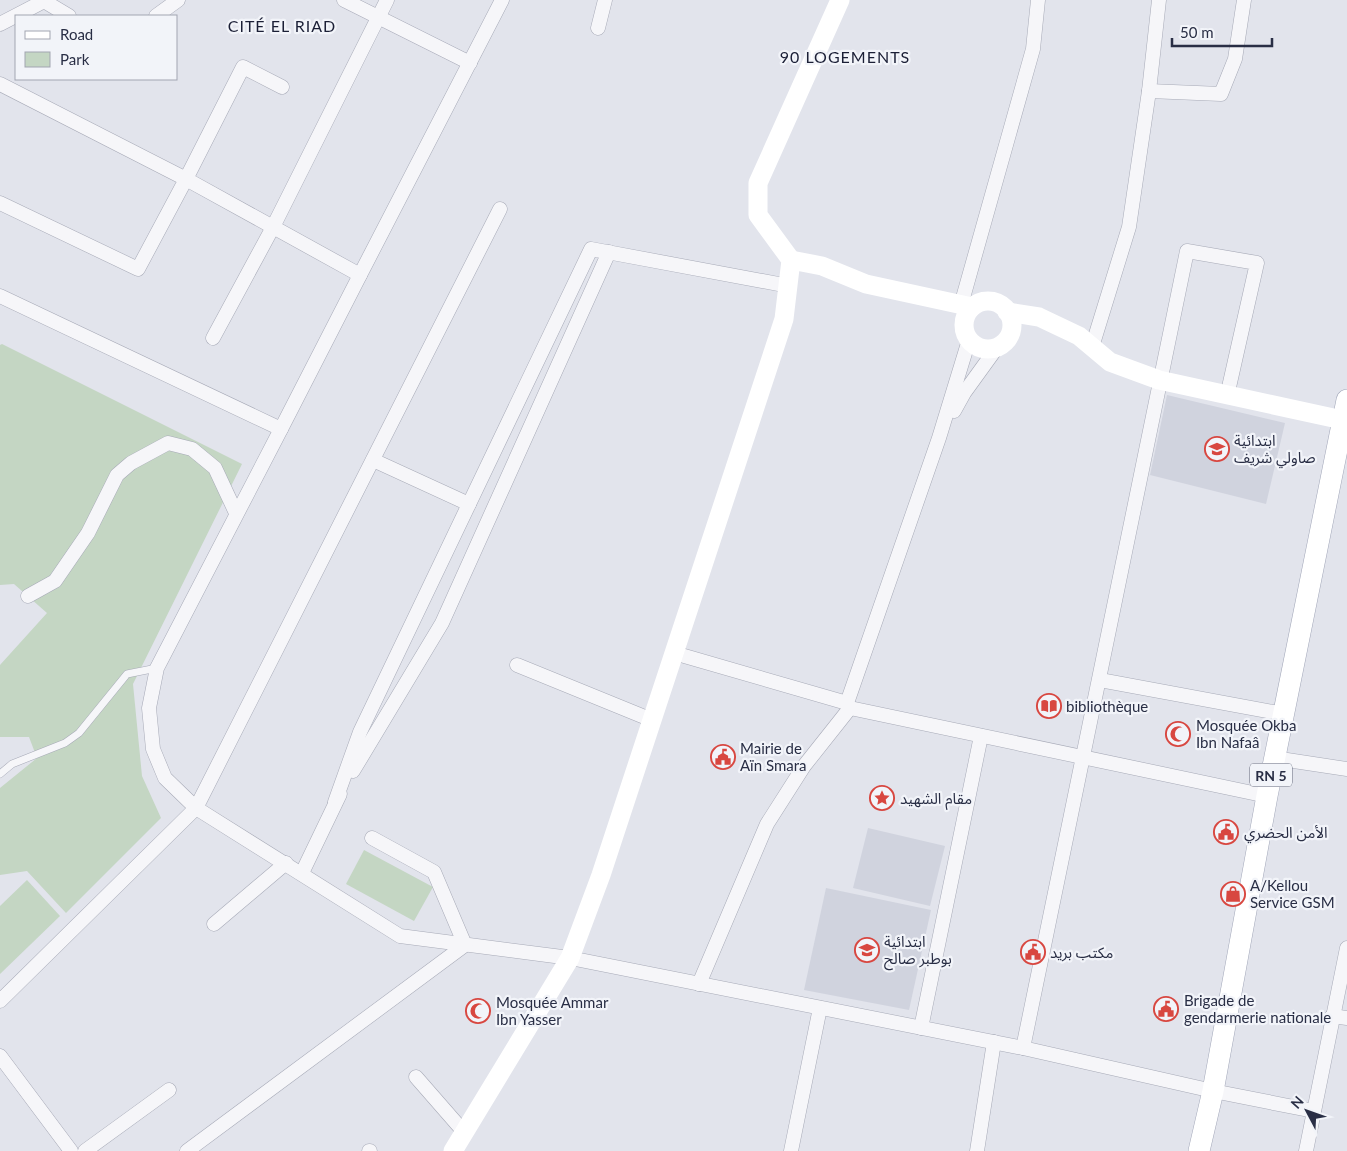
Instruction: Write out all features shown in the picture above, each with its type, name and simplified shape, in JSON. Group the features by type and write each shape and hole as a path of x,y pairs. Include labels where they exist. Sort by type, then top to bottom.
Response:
{"main road":[{"path":"453,1151 570,958 601,875 784,319 791,260 758,215 758,183 840,0"},
{"path":"791,260 822,266 866,284 925,297 967,319 974,345 986,349 998,346 1009,335 1011,327 1008,312 1002,306 987,301 967,319"},
{"path":"1008,312 1039,317 1079,336 1110,362 1159,380 1227,396 1346,414"},
{"name":"RN 5","path":"1199,1151 1213,1091 1274,758 1346,414"}],"street":[{"path":"17,15 45,0 68,15"},
{"path":"157,15 178,0"},
{"path":"344,0 470,63"},
{"path":"213,338 273,227 380,18 387,0"},
{"path":"502,0 157,668 149,708 153,749 165,778 196,808 400,936 570,958 994,1042 1213,1091 1314,1111"},
{"path":"598,28 605,0"},
{"path":"699,984 767,824 804,766 849,706 939,438 1033,49 1038,0"},
{"path":"1092,347 1129,227 1149,91 1159,0"},
{"path":"1149,91 1221,94 1235,59 1244,0"},
{"path":"0,24 15,16"},
{"path":"0,203 138,269 243,67 282,87"},
{"path":"0,84 186,178 360,275"},
{"path":"0,1001 196,808 500,209"},
{"path":"302,873 335,802 360,732 591,249 789,286"},
{"path":"1023,1048 1187,251 1258,262 1227,396"},
{"path":"335,802 442,623 609,252"},
{"path":"0,296 281,428"},
{"path":"939,438 964,393 998,346"},
{"path":"28,596 55,581 88,533 117,475 131,463 168,444 192,449 215,468 236,513"},
{"path":"373,460 469,504"},
{"path":"674,653 849,706 981,736 1267,796"},
{"path":"517,665 652,720"},
{"path":"1100,680 1284,714"},
{"path":"921,1028 981,736"},
{"path":"1274,758 1347,769"},
{"path":"372,838 434,872 465,945"},
{"path":"214,924 286,863"},
{"path":"187,1151 465,945"},
{"path":"1306,1151 1347,948"},
{"path":"791,1151 820,1008"},
{"path":"1332,1016 1347,1018"},
{"path":"977,1151 994,1042"},
{"path":"0,1056 71,1151"},
{"path":"416,1077 464,1132"},
{"path":"85,1151 169,1090"}],"lane":[{"path":"0,774 12,764 65,743 80,733 127,674 157,668"}],"shaded area":[{"name":"ابتدائية صاولي شريف","path":"1167,395 1285,423 1266,504 1150,475"},
{"path":"868,828 945,846 930,906 853,888"},
{"name":"ابتدائية بوطبر صالح","path":"826,888 931,910 909,1010 804,990"}],"green space":[{"path":"2,344 242,464 133,684 142,776 161,818 66,913 27,871 0,875 0,788 37,758 29,737 0,737 0,665 47,613 14,584 0,585 0,345"},
{"path":"364,850 433,887 414,921 346,884"},
{"path":"27,880 60,916 0,974 0,906"}],"place":[{"name":"ابتدائية صاولي شريف","path":"1217,449"},
{"name":"bibliothèque","path":"1049,706"},
{"name":"Mosquée Okba Ibn Nafaâ","path":"1178,734"},
{"name":"Mairie de Aïn Smara","path":"723,757"},
{"name":"مقام الشهيد","path":"882,798"},
{"name":"الأمن الحضري","path":"1226,832"},
{"name":"A/Kellou Service GSM","path":"1233,894"},
{"name":"ابتدائية بوطبر صالح","path":"867,950"},
{"name":"مكتب بريد","path":"1033,952"},
{"name":"Brigade de gendarmerie nationale","path":"1166,1009"},
{"name":"Mosquée Ammar Ibn Yasser","path":"478,1011"}],"district":[{"name":"CITÉ EL RIAD","path":"282,25"},
{"name":"90 LOGEMENTS","path":"845,56"}]}
